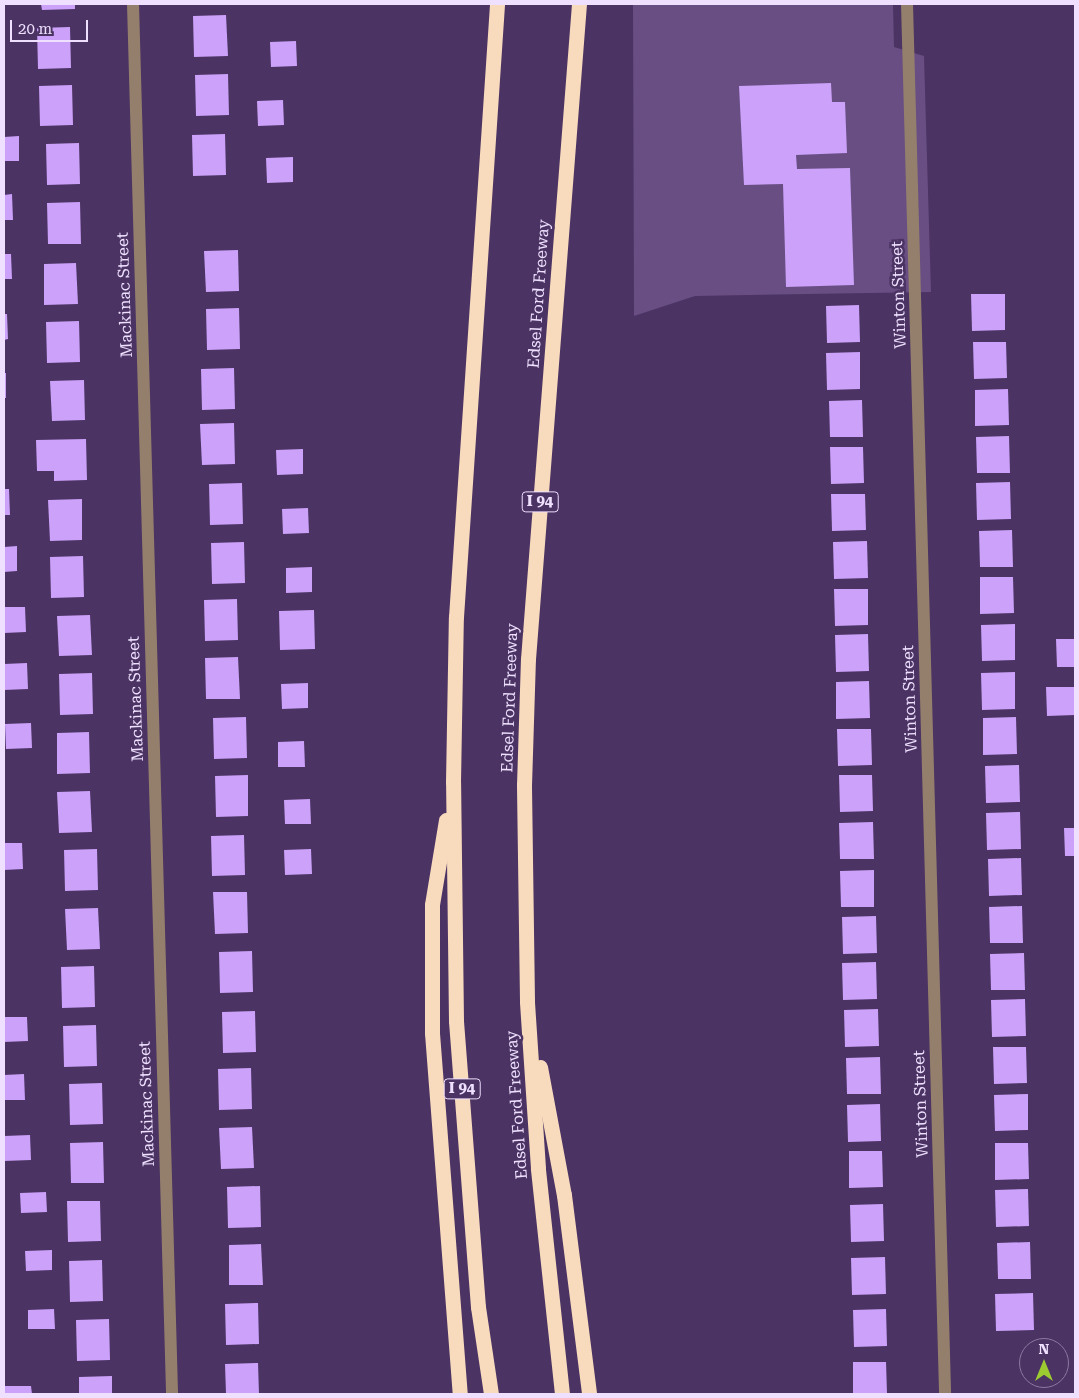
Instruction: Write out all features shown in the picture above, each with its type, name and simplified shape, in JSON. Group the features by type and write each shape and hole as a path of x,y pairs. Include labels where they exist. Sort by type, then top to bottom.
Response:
{"highway":[{"name":"I 94","path":"491,1394 478,1307 456,1021 452,782 457,607 497,4"},
{"name":"Edsel Ford Freeway","path":"562,1394 538,1168 527,1001 524,786 528,659 579,4"},
{"path":"452,782 432,905 432,1033 460,1394"},
{"path":"527,1001 564,1195 589,1394"}],"street":[{"name":"Mackinac Street","path":"133,4 172,1394"},
{"name":"Winton Street","path":"907,4 945,1394"}],"shaded area":[{"path":"633,4 893,4 894,47 924,56 931,292 695,296 634,316"}],"building":[{"path":"41,4 75,4 75,9 42,10"},
{"path":"226,15 228,56 194,57 193,16"},
{"path":"70,27 71,68 38,69 37,28"},
{"path":"296,41 297,66 271,67 270,42"},
{"path":"228,74 229,115 196,116 195,75"},
{"path":"831,83 832,102 845,102 847,153 796,155 797,169 850,168 854,285 786,287 783,184 744,185 739,86"},
{"path":"72,85 73,125 40,126 39,86"},
{"path":"283,100 284,125 258,126 257,101"},
{"path":"225,134 226,175 193,176 192,135"},
{"path":"19,136 19,161 4,161 4,137"},
{"path":"79,143 80,184 47,185 46,144"},
{"path":"293,157 293,182 267,183 266,158"},
{"path":"12,194 13,220 4,220 4,195"},
{"path":"80,202 81,244 48,244 47,203"},
{"path":"238,250 239,291 206,292 204,251"},
{"path":"4,254 11,254 12,279 4,279"},
{"path":"76,263 78,304 44,305 44,264"},
{"path":"971,294 1005,294 1005,330 972,331"},
{"path":"859,305 860,342 827,343 826,306"},
{"path":"239,308 240,349 207,350 206,309"},
{"path":"4,314 7,314 8,339 4,340"},
{"path":"79,321 80,362 47,363 46,322"},
{"path":"973,342 1006,342 1007,378 974,379"},
{"path":"860,352 860,389 827,390 826,353"},
{"path":"234,368 235,409 202,410 201,369"},
{"path":"4,373 6,373 6,398 4,398"},
{"path":"84,380 85,420 52,421 50,381"},
{"path":"1008,389 1009,425 975,426 975,390"},
{"path":"862,400 863,437 830,437 829,401"},
{"path":"234,423 235,464 202,465 200,424"},
{"path":"1009,436 1010,473 977,473 976,437"},
{"path":"86,439 87,480 54,481 54,471 37,471 36,440"},
{"path":"830,447 863,447 864,483 831,484"},
{"path":"303,449 303,474 277,475 276,450"},
{"path":"1010,482 1011,519 977,520 976,483"},
{"path":"242,483 243,524 210,525 209,484"},
{"path":"4,489 9,489 10,515 4,515"},
{"path":"831,494 865,494 866,530 832,531"},
{"path":"82,499 82,540 50,541 48,500"},
{"path":"308,508 309,533 283,534 282,509"},
{"path":"1012,530 1013,567 980,567 979,531"},
{"path":"867,541 868,578 834,579 833,542"},
{"path":"244,542 245,583 212,584 211,543"},
{"path":"17,546 17,571 4,572 4,547"},
{"path":"83,556 84,597 51,598 50,557"},
{"path":"312,567 312,592 286,593 286,568"},
{"path":"980,577 1013,577 1014,613 980,614"},
{"path":"834,589 868,589 868,625 835,626"},
{"path":"237,599 238,640 205,641 204,600"},
{"path":"4,607 25,607 26,632 4,633"},
{"path":"314,610 315,649 280,650 279,611"},
{"path":"90,615 92,655 59,656 57,616"},
{"path":"1015,624 1015,660 982,661 981,625"},
{"path":"868,634 869,671 836,672 835,635"},
{"path":"1056,639 1075,639 1075,667 1057,667"},
{"path":"238,657 240,699 206,699 205,658"},
{"path":"27,663 28,689 4,690 4,664"},
{"path":"1015,672 1015,709 982,710 981,673"},
{"path":"92,673 93,714 60,715 59,674"},
{"path":"869,681 870,718 836,719 836,682"},
{"path":"308,683 308,708 282,709 281,684"},
{"path":"1046,687 1075,687 1075,715 1047,716"},
{"path":"246,717 247,758 214,759 213,718"},
{"path":"1016,717 1017,754 983,755 983,718"},
{"path":"31,723 32,748 6,749 5,724"},
{"path":"837,729 871,729 872,765 838,766"},
{"path":"89,732 90,773 57,774 57,733"},
{"path":"304,741 305,767 278,767 278,742"},
{"path":"1019,765 1020,802 986,803 985,766"},
{"path":"248,775 248,816 216,817 215,776"},
{"path":"839,775 872,775 873,811 840,812"},
{"path":"90,791 92,832 59,833 57,792"},
{"path":"310,799 311,824 285,824 284,800"},
{"path":"1020,812 1021,849 987,850 986,813"},
{"path":"873,822 874,859 840,859 839,823"},
{"path":"1064,828 1075,828 1075,856 1065,856"},
{"path":"244,835 245,875 212,876 211,836"},
{"path":"4,843 22,843 23,869 4,870"},
{"path":"97,849 98,890 65,891 64,850"},
{"path":"311,849 312,874 285,875 284,850"},
{"path":"1021,858 1022,895 989,896 988,859"},
{"path":"874,870 874,907 841,907 840,871"},
{"path":"213,892 247,892 248,933 215,934"},
{"path":"1022,906 1023,943 990,943 989,907"},
{"path":"98,908 100,949 67,950 65,909"},
{"path":"876,916 877,953 843,954 842,917"},
{"path":"252,951 253,992 220,993 219,952"},
{"path":"1024,953 1025,990 991,990 990,954"},
{"path":"876,962 877,999 843,1000 842,963"},
{"path":"94,966 95,1007 62,1008 61,967"},
{"path":"1025,999 1026,1036 992,1037 991,1000"},
{"path":"878,1009 879,1046 845,1047 844,1010"},
{"path":"255,1011 256,1052 223,1053 222,1012"},
{"path":"4,1017 27,1017 28,1041 4,1042"},
{"path":"96,1025 97,1066 64,1067 63,1026"},
{"path":"993,1047 1026,1047 1027,1083 994,1084"},
{"path":"880,1057 881,1094 847,1094 846,1058"},
{"path":"251,1068 252,1109 219,1110 218,1069"},
{"path":"24,1074 25,1100 4,1100 4,1075"},
{"path":"102,1083 103,1124 70,1125 69,1084"},
{"path":"1028,1094 1028,1130 995,1131 994,1095"},
{"path":"880,1104 881,1141 848,1142 847,1105"},
{"path":"252,1127 254,1168 221,1169 219,1128"},
{"path":"30,1135 31,1160 4,1161 4,1136"},
{"path":"103,1142 104,1183 71,1183 70,1143"},
{"path":"995,1143 1028,1143 1029,1179 995,1180"},
{"path":"849,1151 882,1151 883,1187 849,1188"},
{"path":"260,1186 261,1227 228,1228 227,1187"},
{"path":"1028,1189 1029,1226 996,1227 995,1190"},
{"path":"46,1192 47,1212 21,1213 20,1193"},
{"path":"67,1201 100,1201 101,1241 68,1242"},
{"path":"883,1204 884,1241 851,1242 850,1205"},
{"path":"1030,1242 1031,1279 998,1279 997,1243"},
{"path":"261,1244 263,1285 229,1285 229,1245"},
{"path":"52,1250 52,1270 26,1271 25,1251"},
{"path":"885,1257 886,1294 852,1295 851,1258"},
{"path":"102,1260 103,1301 70,1302 69,1261"},
{"path":"1033,1293 1034,1330 996,1331 995,1294"},
{"path":"258,1303 259,1344 226,1345 225,1304"},
{"path":"54,1309 55,1329 28,1329 28,1310"},
{"path":"886,1309 887,1346 854,1347 853,1310"},
{"path":"109,1319 110,1360 77,1361 76,1320"},
{"path":"853,1362 886,1362 887,1394 853,1394"},
{"path":"258,1363 259,1394 226,1394 225,1364"},
{"path":"112,1376 112,1394 79,1394 79,1377"},
{"path":"5,1386 31,1386 32,1394 5,1394"}]}
